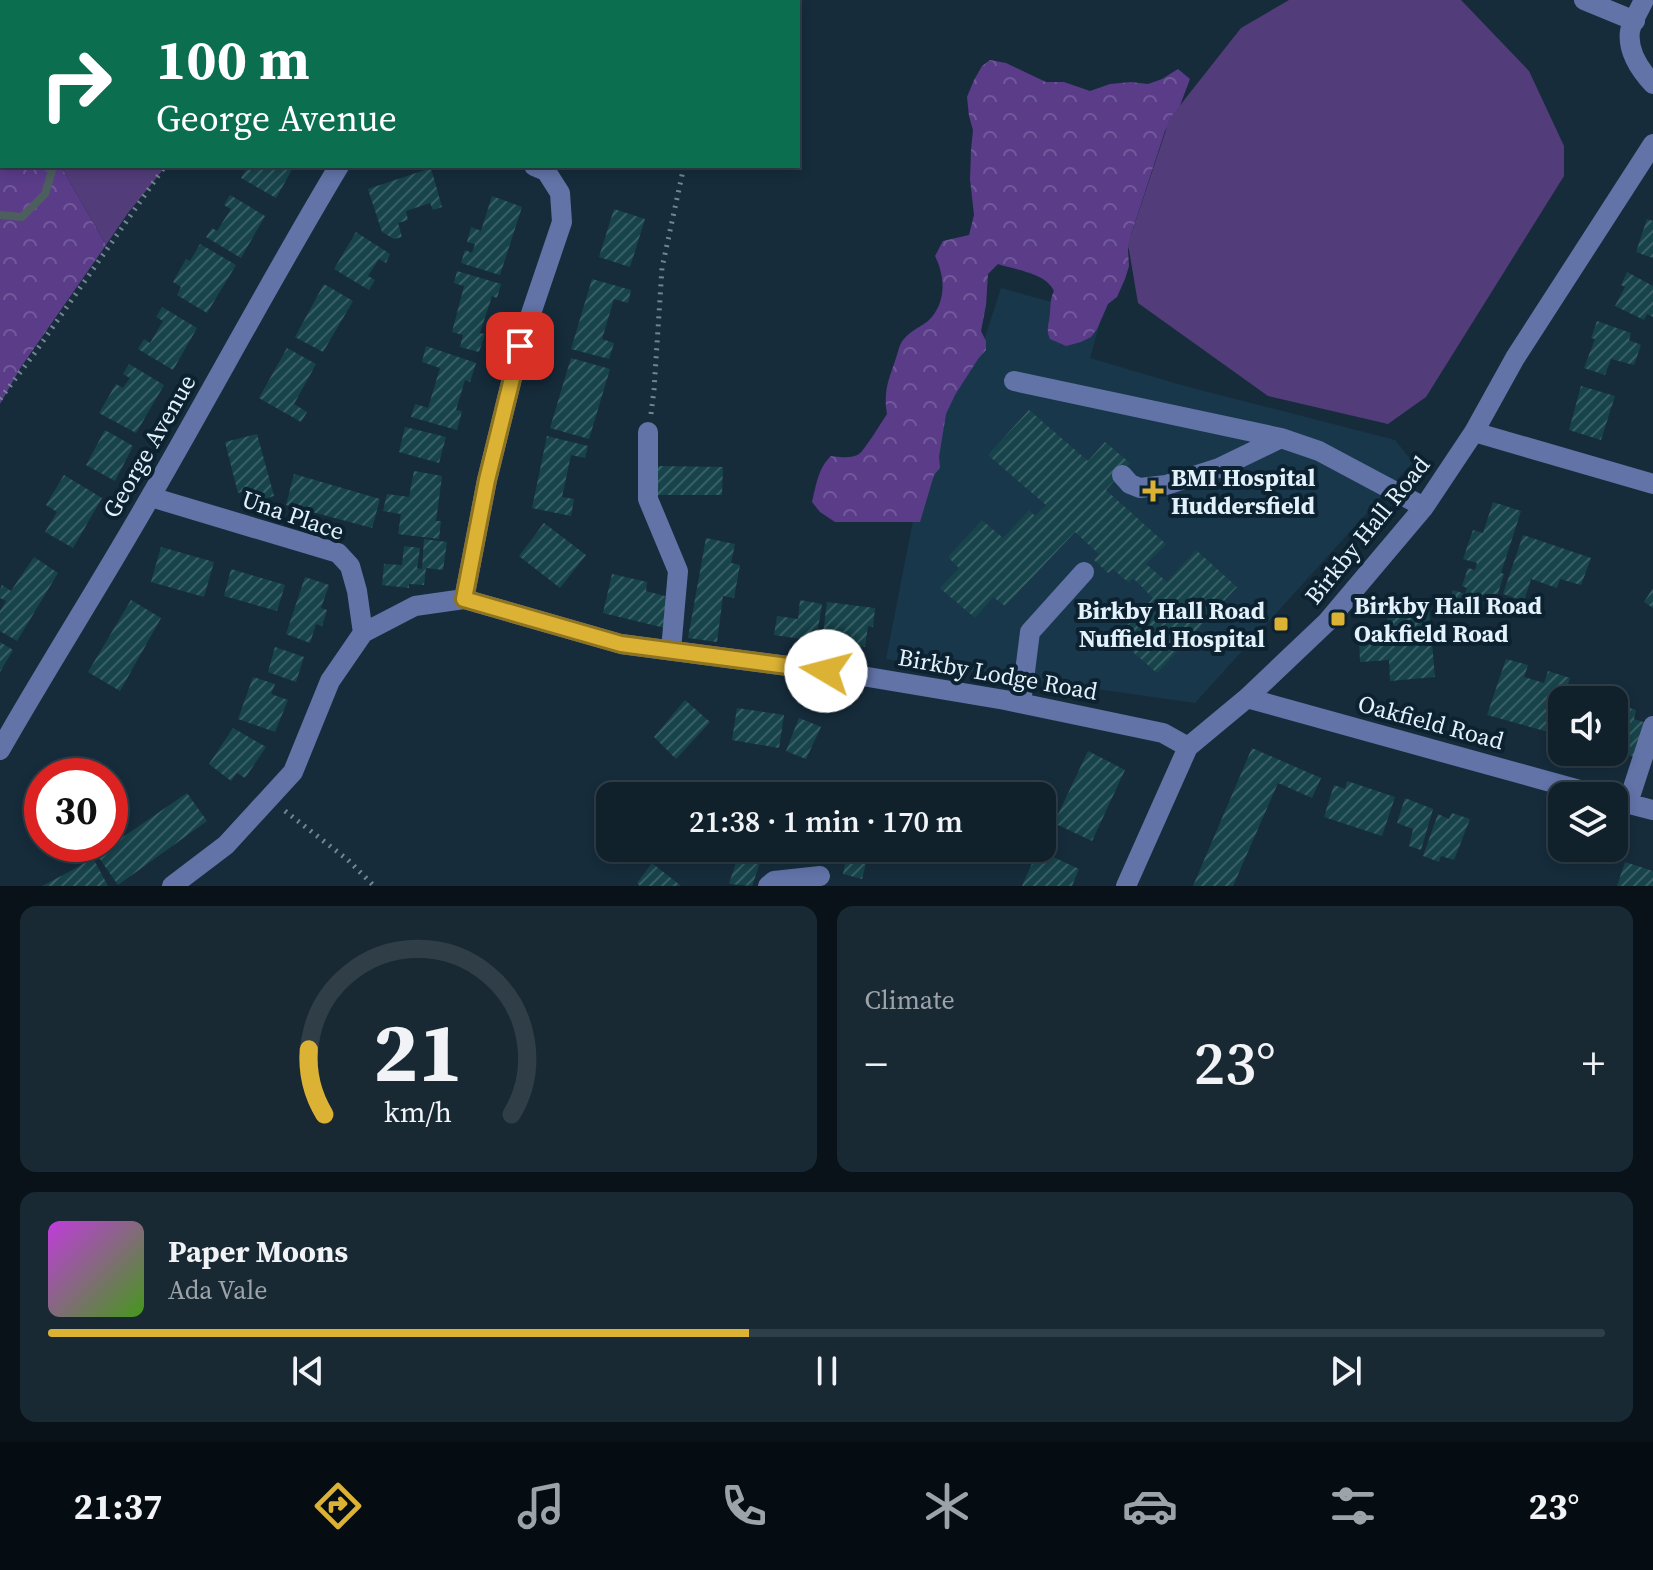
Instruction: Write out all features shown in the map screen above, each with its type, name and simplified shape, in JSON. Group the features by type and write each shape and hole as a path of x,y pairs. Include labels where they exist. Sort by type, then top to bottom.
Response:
{"street":[{"path":"1584,0 1635,21"},
{"path":"1644,0 1630,30 1633,56 1653,84"},
{"name":"Birkby Hall Road","path":"1126,886 1188,747 1247,698 1327,622 1424,507 1474,432 1515,358 1653,144"},
{"name":"George Avenue","path":"0,750 151,497 283,259 338,168"},
{"path":"464,599 487,480 520,346 562,222 560,193 546,171 539,168"},
{"path":"1014,381 1281,438 1319,451 1424,507"},
{"path":"648,432 648,499 678,571 671,650"},
{"path":"1474,432 1653,484"},
{"path":"1122,475 1130,484 1140,488 1166,485 1219,468 1281,438"},
{"name":"Una Place","path":"151,497 338,553 350,566 363,633"},
{"path":"1021,703 1030,632 1084,572"},
{"name":"Birkby Lodge Road","path":"172,886 226,845 293,772 330,681 363,633 415,606 464,599 621,644 856,675 1021,703 1163,733 1188,747"},
{"name":"Oakfield Road","path":"1247,698 1550,782"},
{"path":"1628,785 1653,726"},
{"path":"1628,804 1653,810"},
{"path":"768,886 774,881 820,876"}],"path":[{"path":"0,399 164,168"},
{"path":"648,432 654,390 662,268 684,168"},
{"path":"269,799 348,860 374,886"}],"shaded area":[{"path":"1289,0 1461,0 1529,71 1564,146 1564,176 1426,397 1388,424 1268,396 1138,303 1128,244 1170,118 1241,28"},
{"path":"62,168 164,168 128,213 106,245"},
{"name":"BMI Hospital Huddersfield","path":"1001,288 1102,316 1090,358 1181,385 1395,440 1413,462 1195,703 886,659 913,521 951,356 978,359"}],"green space":[{"path":"990,60 1006,63 1046,82 1064,82 1090,91 1110,84 1148,84 1178,69 1190,79 1179,108 1165,131 1131,235 1125,279 1091,337 1066,346 1050,339 1048,328 1054,291 1050,285 1030,273 998,264 988,274 981,331 986,350 955,395 946,414 940,468 934,475 920,522 835,522 812,502 820,472 831,456 859,454 887,414 887,385 900,344 908,334 928,321 941,299 941,273 935,256 943,241 969,235 974,215 970,179 973,130 967,97 982,66"},
{"path":"0,168 62,168 106,245 21,367 0,404"}],"building":[{"path":"247,168 253,171 255,168 293,168 276,198 241,178"},
{"path":"431,168 442,207 433,210 430,203 406,211 408,220 398,223 402,237 394,239 382,232 368,189"},
{"path":"230,195 265,216 241,258 206,237 212,228 217,231 231,209 224,205"},
{"path":"492,196 522,207 500,275 461,263 465,250 472,253 475,244 467,242 471,227 481,231"},
{"path":"614,209 645,219 630,267 599,257"},
{"path":"1647,219 1653,221 1653,258 1636,252"},
{"path":"356,232 390,254 386,263 379,259 368,276 375,280 369,290 334,269"},
{"path":"200,244 236,265 207,313 177,295 181,287 173,282 186,259 190,261"},
{"path":"457,271 501,284 497,298 492,296 480,333 485,334 479,352 460,347 463,335 452,332 464,286 454,283"},
{"path":"1627,272 1653,286 1653,317 1647,314 1644,320 1615,306 1625,287 1621,285"},
{"path":"592,279 631,290 628,303 614,299 602,339 614,343 609,359 571,349"},
{"path":"324,284 353,301 323,352 295,337"},
{"path":"162,307 197,328 173,370 138,349 144,339 150,343 163,321 156,317"},
{"path":"1597,321 1631,333 1629,340 1641,345 1634,365 1611,359 1605,375 1584,368 1595,339 1591,338"},
{"path":"426,346 476,363 470,382 465,380 456,410 462,411 457,430 411,417 415,404 428,408 440,368 422,362"},
{"path":"287,348 316,364 294,404 307,412 301,422 259,398"},
{"path":"571,358 610,369 589,439 550,428"},
{"path":"129,364 164,385 136,433 99,413 116,384 123,388 130,378 123,374"},
{"path":"1581,386 1615,396 1601,440 1569,430"},
{"path":"1029,410 1088,461 1105,442 1130,463 1106,490 1166,544 1146,564 1167,582 1196,550 1237,587 1157,673 1116,637 1153,598 1133,578 1129,583 1113,569 1108,573 1094,560 1099,554 1075,532 1005,606 993,597 975,618 940,588 959,568 948,557 982,520 1003,538 1029,510 1035,516 1046,505 988,455"},
{"path":"405,427 446,437 439,463 399,452"},
{"path":"105,430 133,446 115,481 86,465"},
{"path":"257,434 274,496 256,501 253,489 238,493 225,442"},
{"path":"547,436 588,446 585,458 571,455 562,497 574,499 571,516 532,508"},
{"path":"656,466 723,467 722,495 656,495"},
{"path":"414,471 442,476 436,521 441,521 439,539 398,534 401,514 383,511 387,494 409,497"},
{"path":"294,474 380,499 372,528 286,505"},
{"path":"64,475 102,498 73,548 45,532 57,512 46,505"},
{"path":"1493,502 1521,511 1494,606 1476,600 1472,612 1448,604 1453,590 1465,594 1467,588 1462,586 1468,568 1475,570 1477,563 1463,559 1473,530 1483,533"},
{"path":"544,523 586,555 560,588 519,556"},
{"path":"1523,535 1591,558 1581,585 1560,579 1557,588 1531,579 1524,601 1503,594"},
{"path":"706,538 735,544 731,563 740,565 734,598 723,596 717,642 688,638"},
{"path":"424,539 447,542 443,570 426,568 424,585 409,584 409,588 382,585 384,564 402,565 404,546 420,548 417,568 422,569"},
{"path":"161,547 214,562 204,597 151,582"},
{"path":"34,557 58,573 17,641 0,631 0,611 6,601 0,598 0,590 2,585 11,591"},
{"path":"231,569 285,585 277,611 224,596"},
{"path":"612,574 647,582 646,591 672,598 665,628 603,613"},
{"path":"305,577 329,585 321,608 327,610 322,626 316,624 310,643 286,634"},
{"path":"1653,588 1653,608 1644,602"},
{"path":"131,600 161,618 120,691 88,672"},
{"path":"800,600 822,604 816,641 774,635 777,616 798,619"},
{"path":"827,602 875,608 873,627 868,626 865,647 822,641"},
{"path":"1429,610 1435,677 1390,681 1389,660 1360,662 1359,639 1387,637 1387,613"},
{"path":"0,642 13,650 0,672"},
{"path":"275,647 304,657 296,682 268,672"},
{"path":"1506,659 1528,665 1524,677 1544,683 1548,671 1570,678 1567,686 1548,686 1548,732 1487,715"},
{"path":"253,677 275,684 271,694 288,700 275,732 238,719"},
{"path":"685,700 710,722 676,759 654,737"},
{"path":"1628,707 1636,710 1634,719 1646,723 1635,757 1628,755"},
{"path":"737,708 784,715 779,748 732,740"},
{"path":"799,718 821,727 806,759 786,751"},
{"path":"233,728 266,747 245,778 237,773 231,781 209,764"},
{"path":"1252,748 1321,778 1312,798 1278,783 1233,886 1193,886"},
{"path":"1088,751 1125,770 1092,841 1056,824"},
{"path":"1347,781 1395,797 1382,836 1324,817 1334,785 1345,789"},
{"path":"187,793 207,821 118,885 102,862 128,862 128,834"},
{"path":"1405,798 1433,809 1421,850 1409,846 1413,829 1397,823"},
{"path":"1452,813 1470,819 1454,860 1441,856 1439,862 1423,856 1438,814 1449,819"},
{"path":"1056,858 1079,869 1072,886 1022,886 1033,862 1056,862"},
{"path":"86,862 95,862 108,886 42,886"},
{"path":"736,862 760,862 752,886 729,884"},
{"path":"838,862 866,862 862,879 843,874 845,864"},
{"path":"1625,862 1653,871 1653,886 1617,886"},
{"path":"652,863 681,886 640,886 637,883"}],"waterway":[{"path":"0,215 22,217 45,194 52,171 48,168"}],"place":[{"name":"BMI Hospital Huddersfield","path":"1153,491"},
{"name":"Birkby Hall Road Oakfield Road","path":"1338,619"},
{"name":"Birkby Hall Road Nuffield Hospital","path":"1281,624"}],"route":[{"path":"520,346 487,480 464,599 621,644 826,671"}]}
